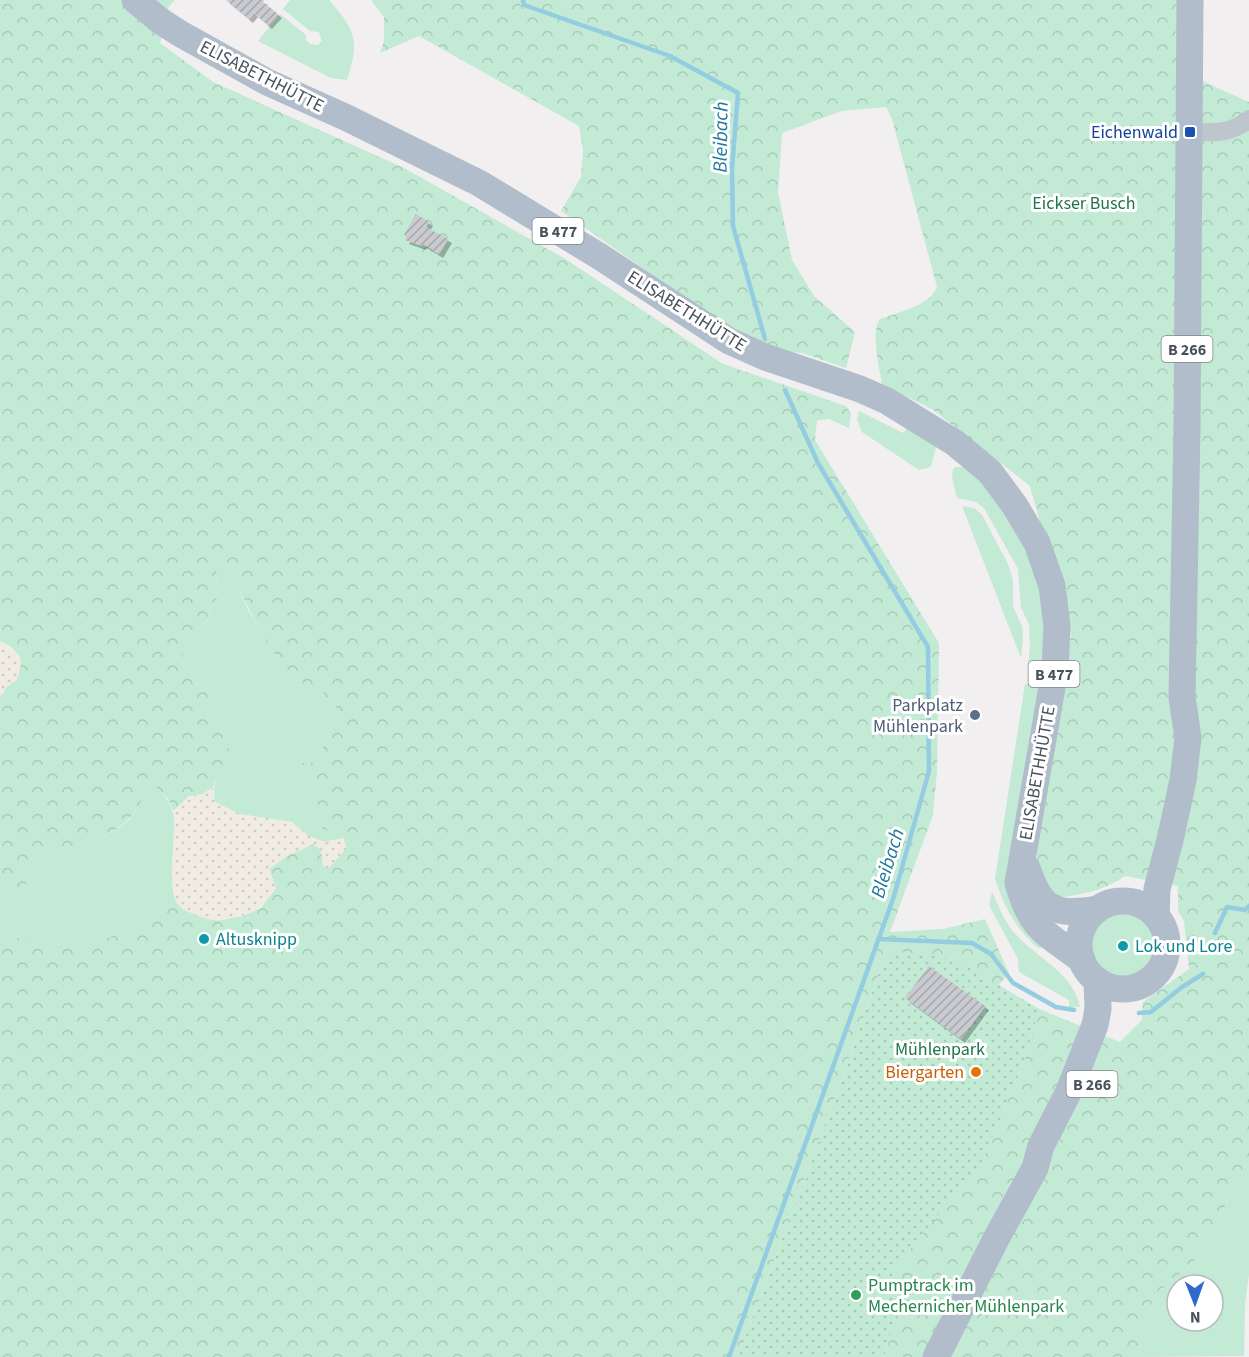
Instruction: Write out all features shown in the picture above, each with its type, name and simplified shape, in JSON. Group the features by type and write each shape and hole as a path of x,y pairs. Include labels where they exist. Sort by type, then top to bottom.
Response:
{"main road":[{"name":"ELISABETHHÜTTE","path":"135,0 159,20 267,82 345,117 479,183 599,256 729,341 887,401 955,443 990,472 1015,506 1037,543 1052,586 1057,626 1055,670 1024,849"},
{"name":"B 266","path":"1156,916 1157,889 1183,780 1188,738 1182,697 1190,0"},
{"name":"B 266","path":"1108,905 1139,883 1149,857 1169,778 1174,735 1182,697"},
{"name":"B 477","path":"1024,849 1031,879 1038,894 1048,906 1059,912 1075,913 1108,905"},
{"name":"B 477","path":"1024,849 1018,883 1023,901 1032,919 1041,931 1089,970"},
{"path":"1139,904 1156,916 1167,940 1162,965 1154,976 1144,984 1119,989 1107,986 1089,970 1079,949 1083,927 1089,917 1108,905 1139,904"},
{"name":"B 266","path":"936,1357 1035,1168 1041,1146 1069,1091 1092,1032 1098,1009 1089,970"},
{"name":"B 266","path":"1035,1168 1054,1156 1069,1130 1091,1085 1118,1011 1132,988"}],"street":[{"path":"1190,132 1226,132 1238,128 1249,119"}],"green space":[{"path":"0,0 175,0 169,6 160,43 213,82 404,168 567,260 723,364 846,406 851,413 849,428 829,419 817,420 815,440 939,643 937,771 933,815 890,932 943,929 985,919 1009,973 988,998 881,967 843,1077 738,1357 0,1357 0,935 85,949 112,936 135,929 176,902 184,910 240,917 261,908 276,888 269,869 287,856 313,844 321,849 323,865 346,848 343,838 322,828 315,790 303,781 299,769 303,763 317,762 331,729 336,708 323,693 289,676 263,636 238,588 224,569 218,566 216,574 218,597 212,605 204,628 189,641 183,657 185,674 209,694 205,711 231,743 213,787 203,794 189,797 173,811 168,799 156,787 146,788 137,809 122,825 92,842 61,854 37,846 30,863 29,881 12,894 3,885 0,887 0,695 3,694 20,657 11,647 0,641"},
{"path":"290,0 329,0 345,20 350,28 354,45 347,80 331,78 258,41 280,14 306,35 306,40 310,44 318,45 322,41 319,32 310,31 283,9"},
{"name":"Eickser Busch","path":"371,0 1181,0 1187,74 1249,102 1249,1156 1211,1236 1192,1264 1181,1273 1165,1273 1165,1286 1160,1290 1144,1320 1139,1357 884,1357 901,1300 840,1230 981,1164 1024,1062 1039,1009 1120,1042 1142,1020 1143,1002 1189,969 1184,921 1178,911 1178,886 1125,876 1096,890 1064,897 1061,902 1038,872 1036,838 1071,634 1030,486 932,409 882,385 876,342 877,325 880,319 920,304 933,294 937,287 892,119 886,107 841,111 782,133 778,192 792,260 814,296 855,332 846,368 802,353 780,351 737,334 561,211 581,177 583,150 579,126 419,36 380,53 384,41 384,17"},
{"path":"859,411 903,433 909,426 936,447 931,467 919,470 862,432 857,419"},
{"path":"956,467 971,470 1002,506 1037,569 1048,638 1010,870 1045,947 1038,948 1017,925 995,879 1025,684 1035,682 1037,666 1028,665 1029,624 1021,608 1018,569 984,508 976,502 957,498 952,478 953,469"},
{"path":"962,506 974,508 982,515 1008,564 1013,580 1013,606 1022,626 1021,658"},
{"path":"217,565 224,569 238,588 248,610 289,676 323,693 336,708 331,729 317,763 303,763 303,781 315,790 322,827 343,838 324,842 307,835 292,822 239,814 215,802 216,778 231,743 205,711 209,694 185,674 183,657 189,641 204,628 212,605 218,597"},
{"path":"156,787 165,797 174,816 172,878 176,902 135,929 112,936 85,949 0,935 0,887 30,863 37,846 61,854 104,836 127,822 146,788"},
{"path":"992,892 1012,930 1070,984 1080,1007 1069,1007 1069,1000 1019,972 1018,959 989,905"},
{"path":"1117,914 1129,914 1146,923 1153,934 1155,946 1153,958 1146,969 1129,978 1117,978 1105,973 1096,964 1091,952 1091,940 1096,928 1105,919"},
{"name":"Mühlenpark","path":"896,951 955,959 1039,1009 1024,1062 981,1164 896,1266 892,1276 901,1300 884,1357 738,1357 843,1077 881,967"},
{"path":"1249,1156 1249,1274 1245,1304 1244,1356 1139,1357 1144,1320 1160,1290 1165,1286 1165,1333 1225,1333 1225,1273 1181,1273 1192,1264 1211,1236"}],"sand":[{"path":"0,641 16,653 21,666 16,681 6,687 0,695"},
{"path":"213,787 215,802 239,814 292,822 307,835 324,842 343,838 347,848 328,869 323,866 321,849 313,844 287,856 269,869 276,888 259,907 248,914 216,920 188,912 177,903 172,885 173,811 189,796 203,794"}],"building":[{"path":"226,0 264,0 263,2 278,14 268,25 254,13 249,19"},
{"path":"416,214 429,222 426,227 448,239 439,254 423,244 422,246 405,240 407,237 404,235"},
{"path":"929,966 985,1006 961,1039 905,998"}],"waterway":[{"name":"Bleibach","path":"523,0 524,5 670,56 738,93 732,168 733,226 765,339"},
{"name":"Bleibach","path":"729,1357 894,896 929,771 928,647 818,463 785,390"},
{"path":"1215,933 1227,907 1245,910 1249,906"},
{"path":"878,939 972,943 991,954 1013,983 1056,1007 1074,1010"},
{"path":"1139,1013 1151,1012 1182,987 1203,974"}],"place":[{"name":"Eichenwald","path":"1190,132"},
{"name":"Parkplatz Mühlenpark","path":"975,715"},
{"name":"Altusknipp","path":"204,939"},
{"name":"Lok und Lore","path":"1123,946"},
{"name":"Biergarten","path":"976,1072"},
{"name":"Pumptrack im Mechernicher Mühlenpark","path":"856,1295"}]}
